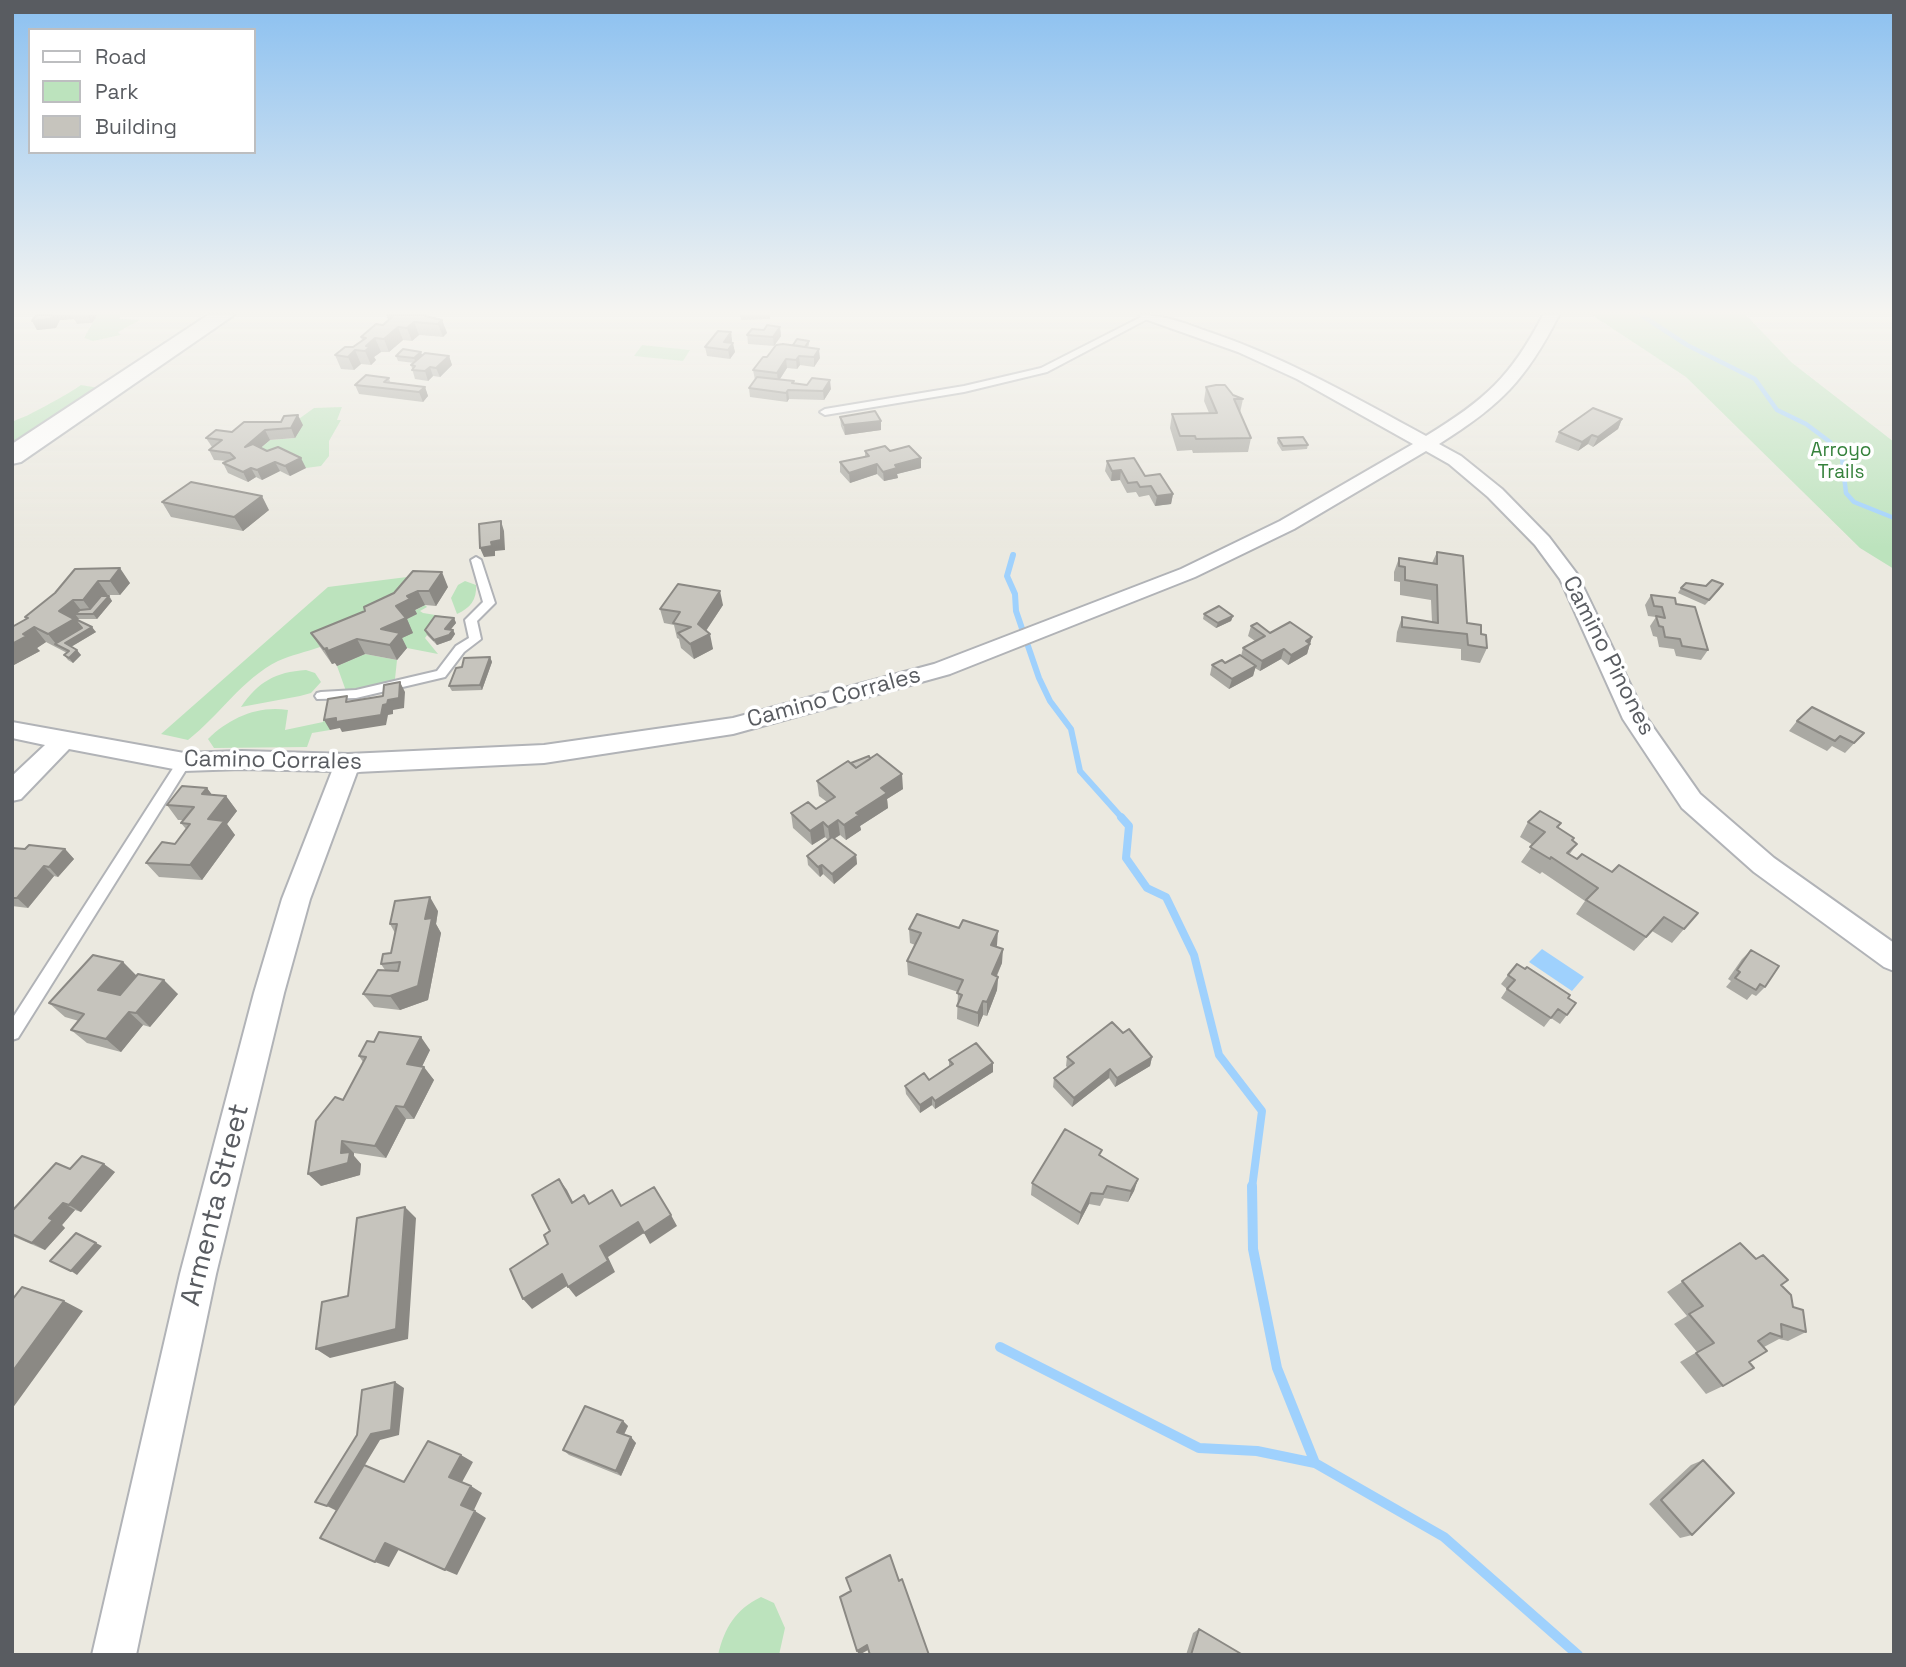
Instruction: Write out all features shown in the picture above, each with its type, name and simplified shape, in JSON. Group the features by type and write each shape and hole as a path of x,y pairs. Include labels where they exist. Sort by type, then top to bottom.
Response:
{"street":[{"path":"12,456 107,393"},
{"name":"Camino Pinones","path":"1336,393 1428,443 1455,460 1495,493 1560,562 1587,612 1619,689 1635,719 1691,801 1725,834 1790,886 1894,959"},
{"name":"Camino Corrales","path":"12,730 184,762 242,760 348,763 544,754 733,726 942,669 1188,573 1287,525 1428,443 1499,393"},
{"path":"12,792 65,739"},
{"name":"Armenta Street","path":"114,1655 201,1262 266,1005 296,900 348,763"}],"lane":[{"path":"825,412 942,393"},
{"path":"321,696 356,694 441,674 460,649 475,639 471,620 489,603 476,560"},
{"path":"12,1033 184,762"}],"green space":[{"path":"68,393 92,393 12,445 12,422"},
{"name":"Arroyo Trails","path":"1702,393 1831,393 1894,442 1894,569 1860,548"},
{"path":"342,407 337,420 341,420 329,441 329,456 321,466 306,468 283,456 249,458 270,440 295,438 289,426 314,408"},
{"path":"407,577 398,595 322,633 320,647 283,659 265,669 188,740 161,734 328,587"},
{"path":"465,581 476,585 475,595 469,606 457,614 451,598 458,585"},
{"path":"425,605 427,607 420,611 423,613 448,617 437,621 425,638 438,654 407,648 392,641 403,621"},
{"path":"365,654 397,660 395,679 387,684 346,691 337,666"},
{"path":"306,670 315,673 321,682 311,693 241,707 254,691 268,680 285,673"},
{"path":"327,706 333,710 330,730 312,733 307,747 214,748 208,739 235,719 255,711 288,710 285,730 323,722"},
{"path":"761,1597 774,1603 785,1628 779,1655 718,1655 732,1620"}],"water":[{"path":"1542,949 1584,977 1572,991 1529,962"}],"building":[{"path":"1208,393 1231,393 1243,399 1234,399 1251,438 1196,439 1195,436 1180,436 1172,414 1217,413"},
{"path":"1593,408 1622,419 1598,437 1592,435 1582,442 1559,432"},
{"path":"875,411 881,421 844,425 840,417"},
{"path":"298,415 291,428 265,430 245,447 253,444 267,451 278,447 301,458 285,466 275,462 257,470 251,468 243,472 223,463 235,458 230,453 209,450 222,440 206,438 216,430 232,432 244,422 281,422 284,416"},
{"path":"1303,437 1308,445 1283,446 1278,438"},
{"path":"885,446 890,451 909,446 921,458 895,465 897,468 883,472 877,464 849,473 840,462 869,456 865,451"},
{"path":"1134,458 1145,476 1160,474 1173,494 1157,496 1151,486 1140,487 1137,482 1128,483 1121,470 1112,471 1107,461"},
{"path":"191,482 262,496 234,517 162,502"},
{"path":"501,521 501,540 491,542 492,546 480,548 479,524"},
{"path":"1437,552 1463,556 1467,623 1481,625 1481,634 1486,635 1487,648 1468,645 1467,634 1402,627 1402,617 1438,623 1437,585 1405,580 1405,567 1399,566 1399,558 1437,564"},
{"path":"120,568 110,581 98,581 83,600 73,600 59,611 74,619 48,634 34,627 23,634 27,636 12,644 12,627 28,618 25,617 55,593 75,569"},
{"path":"413,571 442,572 429,591 418,591 407,596 410,599 396,606 406,618 381,629 400,633 390,645 357,639 328,651 311,633 365,611 364,607 394,593"},
{"path":"1712,580 1723,584 1709,600 1681,588 1686,583 1706,586"},
{"path":"678,584 720,591 698,624 710,634 690,644 678,633 691,627 673,623 680,612 660,609"},
{"path":"1651,595 1675,598 1676,604 1695,607 1708,650 1682,646 1680,639 1665,637 1663,627 1659,626 1656,616 1665,618 1662,607 1654,606"},
{"path":"101,596 109,596 93,614 75,614 80,610 90,609"},
{"path":"1219,606 1233,616 1218,623 1204,614"},
{"path":"435,616 454,618 445,629 453,630 449,635 434,640 425,630"},
{"path":"71,617 92,627 65,643 77,650 69,658 64,655 69,651 55,644 82,628"},
{"path":"1290,622 1312,637 1306,641 1310,644 1291,655 1284,649 1262,661 1243,648 1265,636 1251,626 1257,623 1270,633"},
{"path":"1240,655 1256,666 1232,679 1212,665 1222,660 1225,663"},
{"path":"490,657 480,685 449,686 456,668 462,667 464,658"},
{"path":"400,682 399,698 388,700 387,704 383,705 381,715 336,722 336,718 324,720 328,699 347,696 346,702 383,696 384,685"},
{"path":"1812,707 1864,733 1854,743 1840,736 1835,741 1797,721"},
{"path":"877,754 902,774 881,788 887,793 856,813 859,815 844,825 838,820 828,827 823,822 810,831 791,813 808,802 816,809 835,797 817,781 848,761 856,768"},
{"path":"869,756 870,759 856,768 851,763"},
{"path":"182,786 207,788 202,794 226,796 208,819 224,821 190,865 146,863 162,842 175,844 190,824 181,823 194,807 167,805"},
{"path":"1540,811 1561,823 1557,827 1574,838 1572,840 1577,844 1567,853 1577,859 1582,854 1612,872 1619,865 1698,913 1684,929 1664,917 1646,937 1586,900 1598,888 1551,857 1550,859 1530,847 1545,832 1528,822"},
{"path":"832,837 856,855 832,874 822,865 818,867 807,856"},
{"path":"29,845 65,849 49,867 44,866 17,898 12,898 12,848 25,849"},
{"path":"430,897 425,919 432,918 418,986 390,996 363,994 378,970 398,971 400,962 381,964 383,954 391,953 397,924 390,924 395,901"},
{"path":"917,914 959,928 963,920 998,931 991,945 1003,949 992,974 998,977 987,1002 983,1001 978,1013 957,1006 962,995 957,993 963,980 907,961 921,933 909,929"},
{"path":"1751,950 1779,966 1765,987 1760,984 1756,990 1735,978 1740,972 1737,970"},
{"path":"93,955 123,962 98,990 120,995 138,974 164,980 136,1013 129,1012 106,1039 71,1030 84,1014 49,1003"},
{"path":"1517,964 1525,969 1527,967 1570,995 1568,998 1576,1003 1567,1015 1558,1009 1551,1018 1507,989 1515,980 1508,975"},
{"path":"1112,1022 1123,1033 1129,1029 1152,1057 1117,1078 1110,1069 1074,1098 1054,1078 1074,1063 1067,1057"},
{"path":"379,1032 421,1037 407,1064 424,1067 404,1107 396,1106 375,1146 342,1141 341,1153 350,1152 348,1163 308,1174 316,1121 335,1097 343,1100 366,1057 359,1056 367,1041 374,1042"},
{"path":"976,1043 993,1063 935,1101 932,1097 920,1105 905,1086 924,1073 929,1080 953,1064 949,1060"},
{"path":"1065,1129 1102,1150 1099,1155 1138,1179 1131,1191 1107,1186 1103,1194 1091,1193 1081,1213 1032,1183"},
{"path":"82,1156 104,1164 69,1205 63,1203 49,1218 53,1220 32,1243 12,1234 12,1211 56,1163 70,1169"},
{"path":"559,1179 572,1203 584,1195 589,1204 612,1190 621,1206 654,1187 671,1215 644,1233 638,1222 600,1246 608,1261 568,1287 562,1274 523,1299 510,1269 548,1244 544,1235 550,1231 532,1195"},
{"path":"405,1207 396,1329 316,1349 322,1302 348,1296 357,1218"},
{"path":"76,1233 96,1243 71,1271 50,1261"},
{"path":"1740,1243 1756,1259 1763,1255 1788,1280 1781,1285 1791,1295 1793,1307 1803,1310 1806,1332 1781,1324 1782,1337 1770,1333 1758,1341 1767,1351 1749,1362 1754,1368 1723,1386 1696,1353 1714,1343 1689,1314 1703,1306 1682,1281"},
{"path":"22,1287 64,1301 12,1372 12,1300"},
{"path":"395,1382 391,1430 371,1434 327,1506 315,1502 357,1435 362,1390"},
{"path":"585,1406 623,1421 617,1432 631,1437 616,1471 563,1450"},
{"path":"428,1441 461,1455 449,1477 471,1486 461,1505 475,1511 445,1570 385,1543 375,1562 320,1538 364,1465 404,1482"},
{"path":"1703,1460 1734,1493 1692,1535 1661,1500"},
{"path":"890,1555 899,1581 902,1579 929,1655 870,1655 867,1645 857,1651 840,1597 851,1591 846,1578"},
{"path":"1199,1629 1243,1655 1191,1655"}],"waterway":[{"path":"1765,393 1777,410 1806,424 1830,442 1842,458 1846,493 1854,502 1894,518"},
{"path":"1013,555 1007,576 1015,594 1016,611 1039,678 1050,701 1071,729 1080,771 1122,818"},
{"path":"1121,817 1129,826 1126,858 1147,888 1166,897 1194,955 1219,1055 1262,1111 1252,1188"},
{"path":"1252,1188 1253,1249 1277,1368 1315,1463"},
{"path":"1000,1347 1199,1448 1257,1451 1315,1463"},
{"path":"1315,1463 1444,1537 1578,1655"}]}
